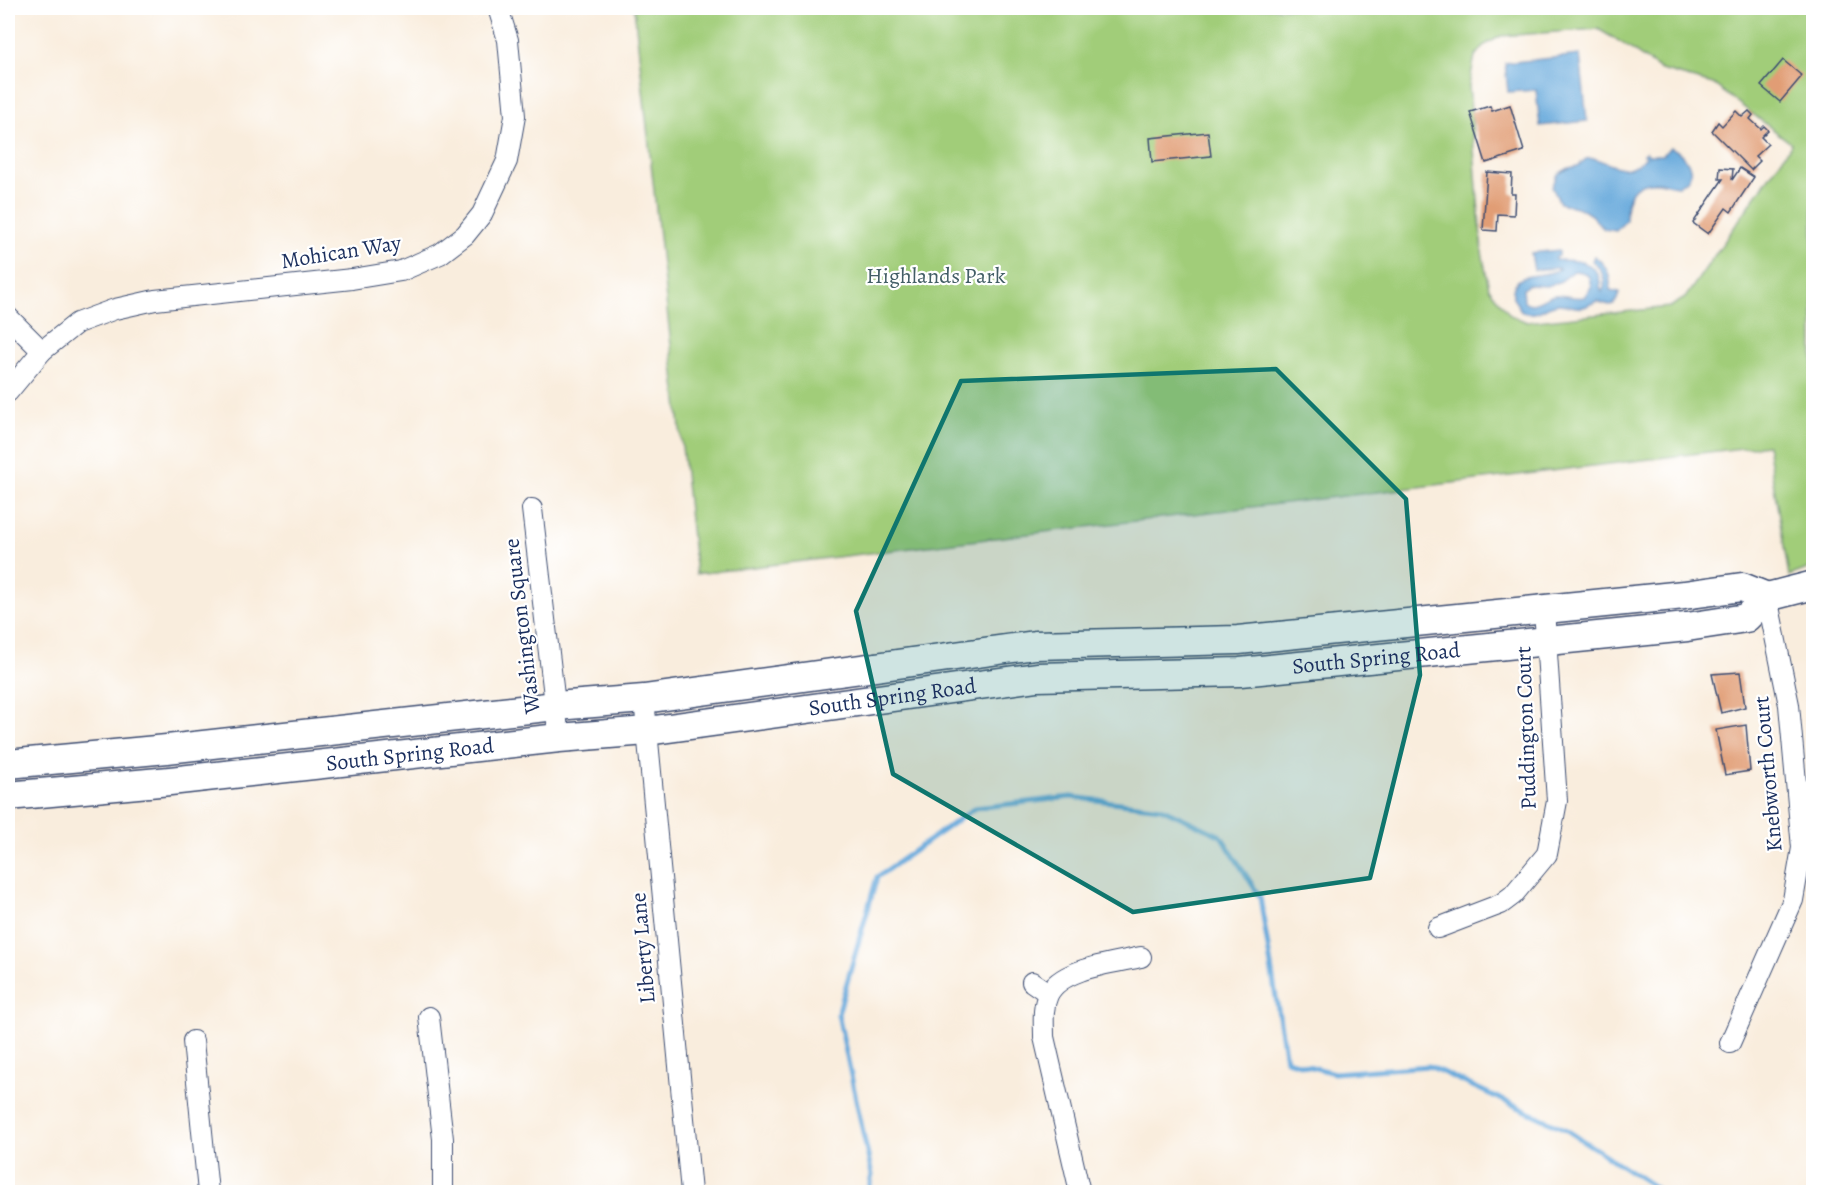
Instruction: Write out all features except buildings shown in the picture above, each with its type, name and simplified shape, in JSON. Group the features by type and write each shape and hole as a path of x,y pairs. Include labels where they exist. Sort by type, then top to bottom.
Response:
{"main road":[{"path":"1767,597 1814,585"},
{"name":"South Spring Road","path":"8,764 303,735 556,706 644,699 1035,645 1238,640 1742,587 1767,597 1746,618 1687,627 1240,672 1038,677 647,731 559,738 8,796"},
{"path":"303,735 307,766"}],"street":[{"name":"Mohican Way","path":"8,392 42,351 77,323 115,309 155,300 352,279 401,271 440,254 465,235 482,214 507,161 515,116 508,40 498,8"},
{"path":"8,317 42,351"},
{"name":"Washington Square","path":"532,509 559,738"},
{"name":"Knebworth Court","path":"1730,1043 1793,900 1802,848 1789,705 1767,597"},
{"name":"Puddington Court","path":"1438,928 1501,904 1513,896 1547,854 1557,801 1544,609"},
{"name":"Liberty Lane","path":"644,699 691,1192"},
{"path":"1080,1192 1044,1036 1043,1010 1048,993 1069,975 1141,957"},
{"path":"1032,982 1048,993"},
{"path":"429,1017 443,1139 443,1192"},
{"path":"193,1041 208,1192"}],"highlighted area":[{"path":"1276,369 1406,499 1420,675 1370,878 1133,912 893,774 856,611 961,381"}],"green space":[{"name":"Highlands Park","path":"634,8 1813,8 1813,567 1789,576 1767,445 696,574","holes":["1598,29 1661,70 1713,84 1792,144 1685,298 1670,307 1527,322 1510,315 1489,288 1482,252 1469,85 1475,56 1483,46 1501,36"]}],"water":[{"path":"1580,55 1587,121 1540,126 1536,90 1508,92 1505,63"},
{"path":"1670,147 1683,156 1689,165 1690,175 1687,180 1678,186 1650,182 1636,187 1627,204 1626,220 1616,231 1604,229 1591,215 1580,208 1560,203 1552,187 1558,174 1578,166 1586,159 1600,160 1621,168 1629,168 1646,157 1643,154 1646,152 1649,155 1663,155"},
{"path":"1559,250 1556,260 1587,264 1596,272 1602,292 1604,279 1601,271 1592,261 1594,256 1607,271 1610,290 1619,292 1616,301 1609,305 1597,301 1586,307 1559,304 1534,313 1522,312 1513,298 1513,288 1517,282 1522,278 1560,269 1534,270 1531,253","holes":["1574,271 1582,272 1589,277 1591,287 1584,297 1555,295 1532,304 1524,301 1523,289 1528,285 1547,286 1561,281"]}],"waterway":[{"path":"868,1192 872,1175 838,1014 877,877 975,808 1071,797 1161,808 1221,836 1260,897 1286,1060 1334,1073 1429,1066 1565,1129 1662,1192"}]}
